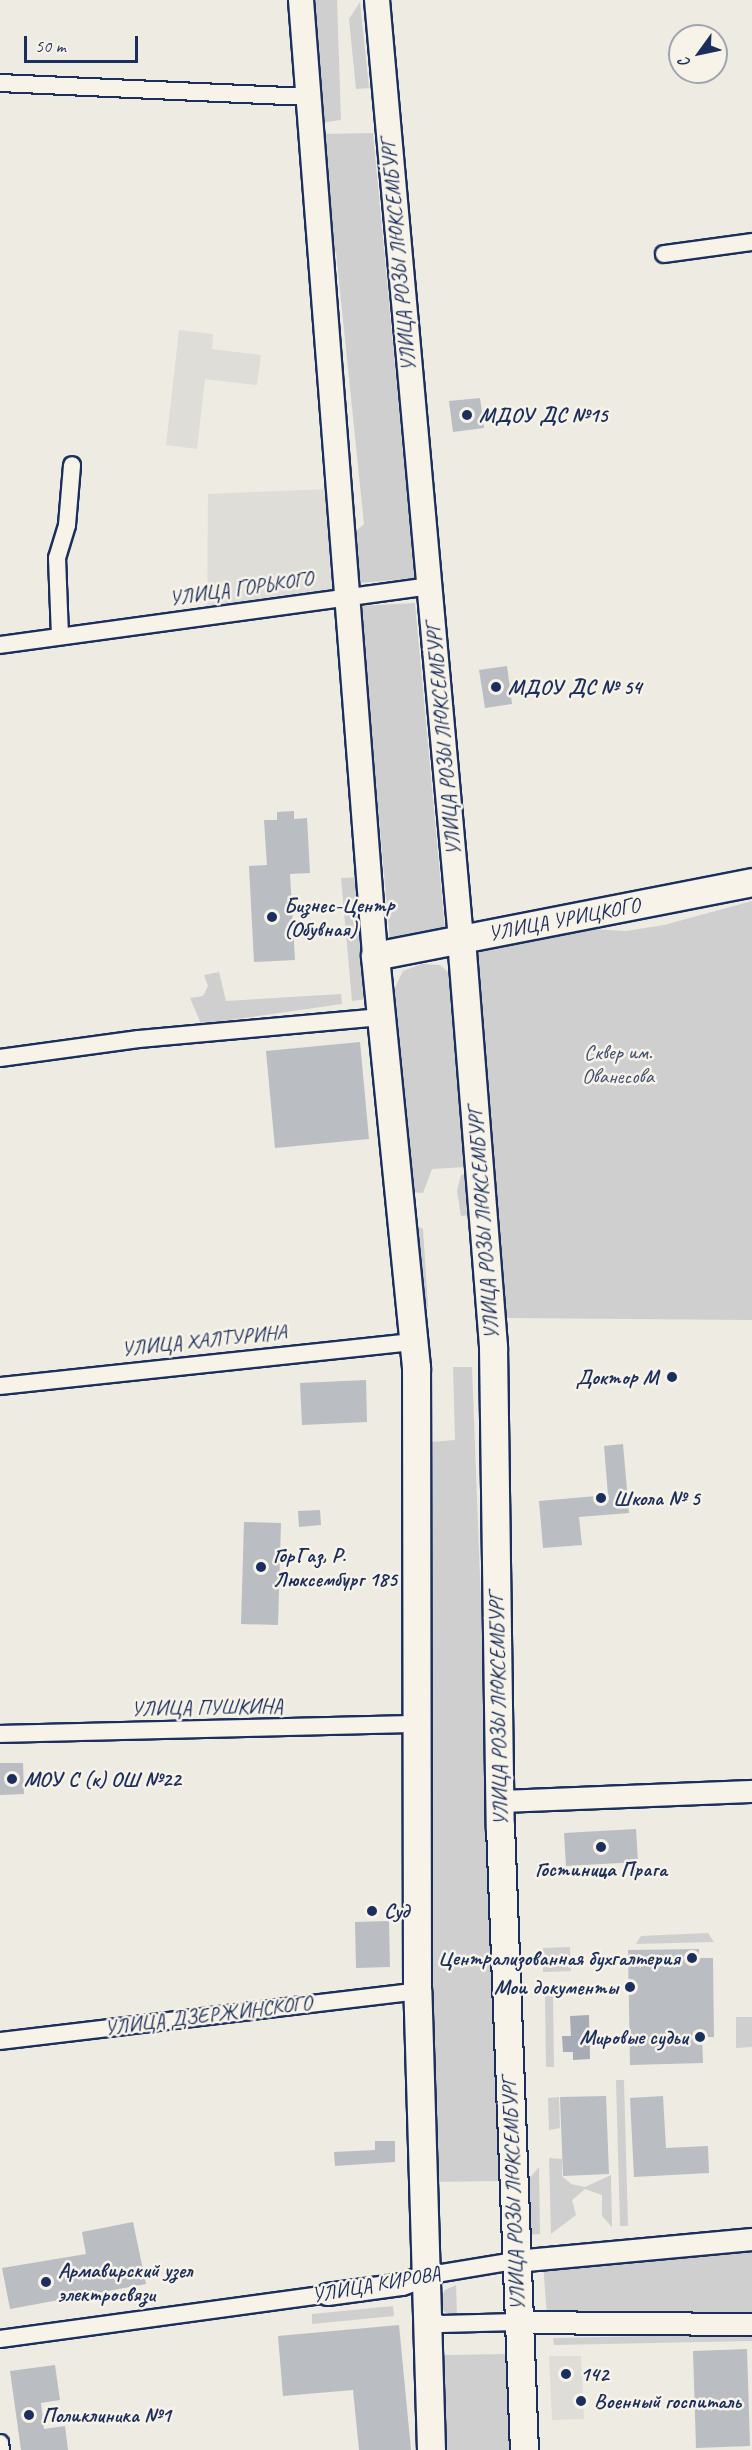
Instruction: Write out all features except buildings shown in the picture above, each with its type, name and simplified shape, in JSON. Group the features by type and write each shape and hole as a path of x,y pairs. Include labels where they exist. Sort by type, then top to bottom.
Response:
{"main road":[{"path":"301,0 351,595 375,956 414,1342 417,1991 425,2317 431,2450"},
{"name":"УЛИЦА РОЗЫ ЛЮКСЕМБУРГ","path":"377,0 461,939 493,1347 500,1801 515,2261 524,2450"},
{"name":"УЛИЦА УРИЦКОГО","path":"375,956 752,882"}],"street":[{"path":"0,83 309,98"},
{"path":"664,254 752,242"},
{"path":"60,636 57,558 67,525 72,465"},
{"name":"УЛИЦА ГОРЬКОГО","path":"0,645 428,586"},
{"path":"0,1058 139,1039 381,1017"},
{"name":"УЛИЦА ХАЛТУРИНА","path":"0,1386 414,1342"},
{"name":"УЛИЦА ПУШКИНА","path":"0,1734 414,1724"},
{"path":"500,1801 752,1791"},
{"name":"УЛИЦА ДЗЕРЖИНСКОГО","path":"0,2041 417,1991"},
{"name":"УЛИЦА КИРОВА","path":"0,2339 402,2284 424,2276 515,2261 752,2239"},
{"name":"УЛИЦА КИРОВА","path":"425,2317 441,2324 518,2322 752,2324"},
{"path":"0,2444 1,2450"}],"shaded area":[{"path":"179,330 213,334 212,349 261,355 257,385 205,379 197,449 166,445"},
{"path":"330,489 340,596 207,616 208,494"},
{"path":"589,2015 590,2059 573,2060 573,2052 563,2052 562,2036 571,2036 570,2016"},
{"name":"142","path":"549,2356 581,2356 584,2419 552,2420"}],"green space":[{"path":"308,0 337,0 341,120 319,123"},
{"path":"360,2 369,88 356,89 349,19"},
{"path":"373,133 415,578 359,583 355,532 364,524 336,252 328,244 319,134"},
{"path":"415,603 445,930 390,941 360,606"},
{"path":"360,877 366,999 352,1001 341,878"},
{"name":"Сквер им. Ованесова","path":"752,901 752,1320 505,1318 477,953 592,929 626,931 664,925"},
{"path":"422,964 440,965 451,975 466,1167 432,1169 423,1193 409,1192 391,996 403,971"},
{"path":"219,972 226,1001 341,994 342,1004 201,1024 190,998 203,996 208,986 204,975"},
{"path":"467,1174 469,1215 461,1216 457,1191 461,1175"},
{"path":"415,1225 423,1229 428,1307 420,1307"},
{"path":"453,1367 472,1367 503,2181 428,2182 419,1443 455,1440"},
{"path":"708,1933 714,1942 636,1944 641,1936"},
{"path":"570,1947 571,1971 543,1972 543,1948"},
{"path":"553,1995 554,2067 546,2067 545,1996"},
{"path":"736,2017 752,2017 752,2047 736,2048"},
{"path":"616,2080 624,2080 628,2226 620,2226"},
{"path":"559,2097 560,2128 549,2130 548,2098"},
{"path":"549,2158 562,2159 562,2176 571,2184 585,2187 611,2175 612,2227 602,2216 602,2195 585,2189 572,2200 576,2215 551,2234"},
{"path":"539,2167 540,2234 526,2235 525,2184"},
{"path":"752,2246 752,2313 547,2317 543,2262"},
{"path":"456,2285 457,2317 444,2312 440,2300 445,2290"},
{"path":"393,2306 394,2316 312,2324 312,2314"},
{"path":"752,2334 752,2341 554,2345 553,2338"},
{"path":"510,2354 514,2450 447,2450 444,2355"}],"place":[{"name":"МДОУ ДС №15","path":"467,415"},
{"name":"МДОУ ДС № 54","path":"496,687"},
{"name":"Бизнес-Центр (Обувная)","path":"272,917"},
{"name":"Доктор М","path":"672,1377"},
{"name":"Школа № 5","path":"601,1498"},
{"name":"ГорГаз, Р. Люксембург 185","path":"261,1567"},
{"name":"МОУ С (к) ОШ №22","path":"12,1779"},
{"name":"Гостиница Прага","path":"601,1847"},
{"name":"Суд","path":"372,1911"},
{"name":"Централизованная бухгалтерия","path":"692,1958"},
{"name":"Мои документы","path":"630,1987"},
{"name":"Мировые судьи","path":"700,2037"},
{"name":"Армавирский узел электросвязи","path":"46,2282"},
{"name":"142","path":"566,2374"},
{"name":"Военный госпиталь","path":"581,2401"},
{"name":"Поликлиника №1","path":"29,2415"}]}
